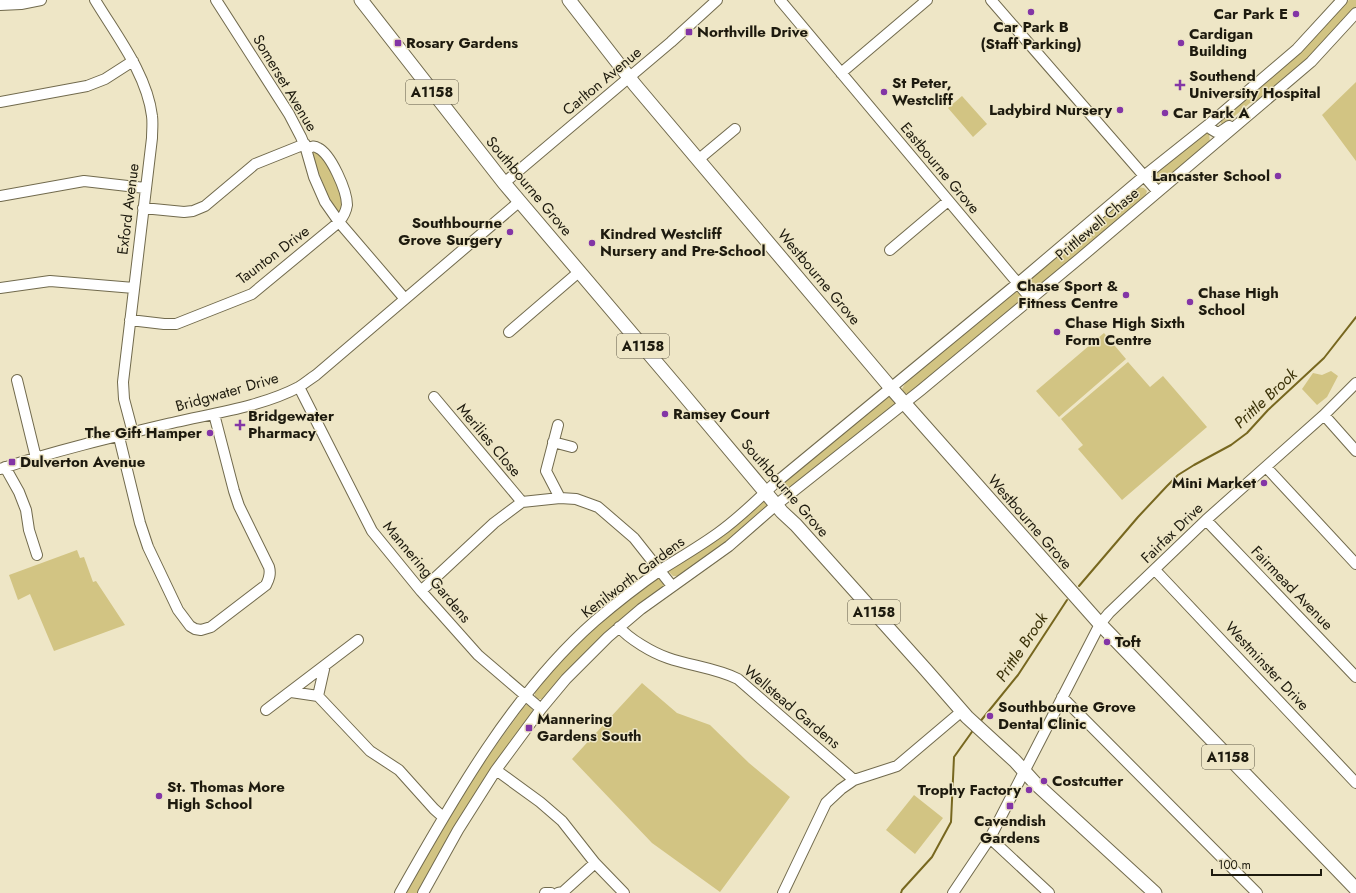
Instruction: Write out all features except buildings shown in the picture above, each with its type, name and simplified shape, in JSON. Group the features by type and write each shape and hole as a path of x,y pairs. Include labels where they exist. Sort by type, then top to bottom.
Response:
{"main road":[{"name":"Southbourne Grove","path":"361,0 504,182 776,505 975,725 1155,893"},
{"name":"Westbourne Grove","path":"569,0 630,77 891,388 1100,624 1356,889"}],"street":[{"path":"0,5 21,4 41,0"},
{"name":"Exford Avenue","path":"95,0 133,61 148,95 152,116 152,138 123,382 124,399 133,433"},
{"name":"Somerset Avenue","path":"216,0 289,114 305,146 314,177 325,202 339,222 405,299"},
{"name":"Carlton Avenue","path":"504,182 630,77 717,0"},
{"name":"Eastbourne Grove","path":"780,0 1031,299"},
{"path":"841,73 927,0"},
{"path":"991,0 1158,192"},
{"name":"Prittlewell Chase","path":"891,388 1144,176 1210,123 1297,48 1342,0"},
{"name":"Prittlewell Chase","path":"903,401 1031,299 1264,103 1311,62 1356,13"},
{"path":"0,102 87,86 105,79 133,61"},
{"path":"1212,147 1217,141 1220,132 1245,112 1264,103"},
{"path":"1210,123 1211,129 1216,132 1220,132"},
{"path":"699,159 734,129"},
{"path":"143,208 184,212 193,211 205,206 256,164 305,146 312,146 321,150 335,169 343,187 347,206 339,222"},
{"path":"0,196 84,181 146,188"},
{"name":"Bridgwater Drive","path":"3,468 36,458 274,398 299,387 316,375 520,201"},
{"path":"890,250 948,201"},
{"name":"Taunton Drive","path":"130,320 176,324 252,294 339,222"},
{"path":"509,332 580,271"},
{"path":"0,288 50,281 134,288"},
{"path":"17,380 36,458"},
{"name":"Fairfax Drive","path":"1100,624 1109,613 1206,520 1324,415 1356,383"},
{"name":"Mannering Gardens","path":"299,387 372,531 421,591 478,655 541,709"},
{"name":"Kenilworth Gardens","path":"400,893 444,817 487,749 526,696 562,655 595,622 660,571 718,533 891,388"},
{"path":"848,423 890,395 894,395 903,401"},
{"name":"Merilies Close","path":"434,397 522,502"},
{"name":"Kenilworth Gardens","path":"422,893 458,830 496,770 541,709 566,679 619,627 672,586 729,546 776,505 831,463 903,401"},
{"path":"118,437 140,524 148,547 178,610 190,626 195,629 206,630 211,628 266,585 270,573 269,567 239,506 214,414"},
{"path":"1324,415 1356,451"},
{"path":"558,425 546,471 560,498"},
{"path":"553,442 572,447"},
{"path":"767,493 771,497 778,497 831,463"},
{"path":"1266,467 1356,564"},
{"path":"3,468 20,492 26,510 28,530 37,555"},
{"path":"421,591 494,524 522,502 560,498 576,499 598,506 634,538 672,586"},
{"name":"Fairmead Avenue","path":"1206,520 1356,677"},
{"name":"Westminster Drive","path":"1155,570 1356,783"},
{"path":"953,893 990,838 1100,624"},
{"name":"Wellstead Gardens","path":"619,627 634,640 666,658 717,670 738,679 854,780"},
{"path":"266,710 358,640"},
{"path":"318,696 325,665"},
{"path":"291,692 318,696 370,751 400,770 434,809 444,817"},
{"path":"1062,697 1257,893"},
{"path":"783,893 826,803 841,789 854,780 897,766 962,711"},
{"path":"496,770 540,802 562,821 595,863 624,893"},
{"path":"990,838 1049,893"},
{"path":"561,893 595,863"},
{"path":"545,893 551,893"}],"shaded area":[{"path":"1349,0 1356,0 1356,7 1315,52 1263,98 1250,103 1223,126 1220,121 1312,38"},
{"path":"1356,82 1356,161 1322,115"},
{"path":"962,96 987,124 973,137 948,108"},
{"path":"1207,131 1209,133 1210,143 1160,184 1152,179 1153,174"},
{"path":"316,149 334,171 344,209 340,215 329,199 312,155 312,152"},
{"path":"1137,187 1144,188 1147,191 1145,197 1035,290 1030,289 1026,281"},
{"path":"1013,291 1020,291 1022,300 909,394 904,393 902,389 906,382"},
{"path":"1104,333 1126,359 1059,417 1036,391"},
{"path":"1128,362 1150,387 1163,376 1207,427 1122,500 1078,449 1083,445 1061,419"},
{"path":"1331,371 1338,376 1327,397 1317,405 1302,389 1313,373 1322,375"},
{"path":"889,397 896,397 896,404 784,491 779,486 826,446"},
{"path":"763,499 768,504 768,507 731,538 679,576 673,576 669,572 671,568"},
{"path":"77,550 80,558 84,557 93,582 96,581 125,625 54,651 30,594 18,600 9,575"},
{"path":"658,576 665,584 663,588 628,614 596,642 543,699 538,699 535,696 535,692 558,664 589,632"},
{"path":"642,683 677,713 710,725 749,763 790,797 720,892 652,843 572,759"},
{"path":"526,705 529,705 533,711 532,714 418,893 406,893 450,814 483,763"},
{"path":"914,795 943,818 915,854 886,830"}],"waterway":[{"name":"Prittle Brook","path":"1079,586 1138,517 1178,475 1231,445 1247,433 1268,410 1324,358 1356,317"},
{"name":"Prittle Brook","path":"979,723 1018,675 1067,600"},
{"name":"Prittle Brook","path":"901,893 932,857 951,822 954,757 974,729"}],"place":[{"name":"Car Park B (Staff Parking)","path":"1031,12"},
{"name":"Car Park E","path":"1296,14"},
{"name":"Northville Drive","path":"689,32"},
{"name":"Rosary Gardens","path":"398,43"},
{"name":"Cardigan Building","path":"1181,43"},
{"name":"Southend University Hospital","path":"1180,85"},
{"name":"St Peter, Westcliff","path":"884,92"},
{"name":"Ladybird Nursery","path":"1120,110"},
{"name":"Car Park A","path":"1165,113"},
{"name":"Lancaster School","path":"1278,176"},
{"name":"Southbourne Grove Surgery","path":"510,232"},
{"name":"Kindred Westcliff Nursery and Pre-School","path":"592,243"},
{"name":"Chase Sport & Fitness Centre","path":"1126,295"},
{"name":"Chase High School","path":"1190,302"},
{"name":"Chase High Sixth Form Centre","path":"1057,332"},
{"name":"Ramsey Court","path":"665,414"},
{"name":"Bridgewater Pharmacy","path":"240,425"},
{"name":"The Gift Hamper","path":"210,433"},
{"name":"Dulverton Avenue","path":"12,462"},
{"name":"Mini Market","path":"1264,483"},
{"name":"Toft","path":"1107,642"},
{"name":"Southbourne Grove Dental Clinic","path":"990,716"},
{"name":"Mannering Gardens South","path":"529,728"},
{"name":"Costcutter","path":"1044,781"},
{"name":"Trophy Factory","path":"1029,790"},
{"name":"St. Thomas More High School","path":"159,796"},
{"name":"Cavendish Gardens","path":"1010,806"}]}
